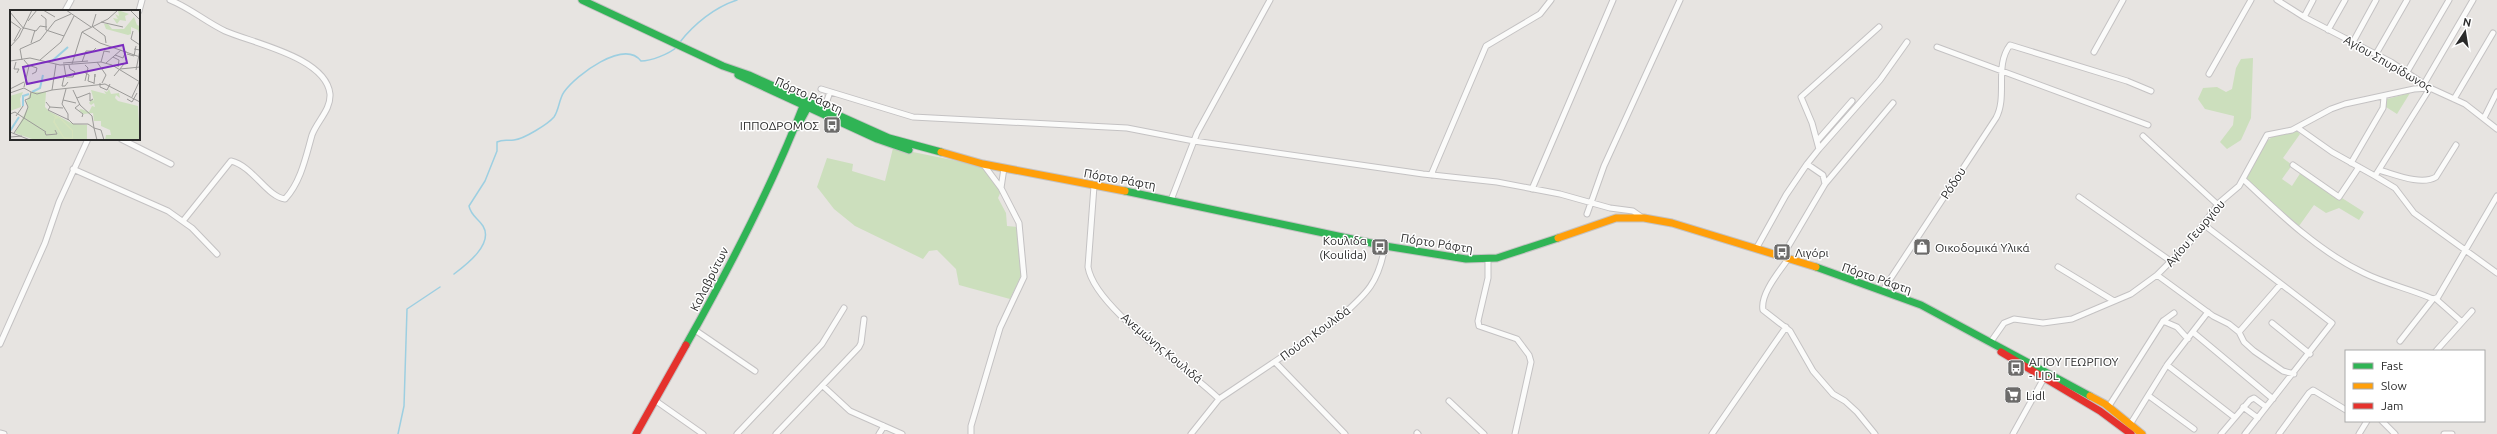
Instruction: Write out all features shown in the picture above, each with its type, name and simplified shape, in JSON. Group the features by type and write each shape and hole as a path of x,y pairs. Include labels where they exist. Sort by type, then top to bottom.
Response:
{"main road":[{"name":"Πόρτο Ράφτη","path":"582,0 723,66 746,80 807,104 894,146 1171,200 1385,246 1454,258 1488,260 1613,219 1643,218 1756,249 1883,290 1932,310 1990,343 2019,356 2109,406 2131,423 2142,434"},
{"name":"Πόρτο Ράφτη","path":"807,104 824,109 897,141 957,158"},
{"name":"Καλαβρύτων","path":"636,434 656,401 719,286 807,104"},
{"name":"Πόρτο Ράφτη","path":"1990,343 2015,362 2102,411 2131,434"}],"street":[{"path":"66,10 71,0"},
{"path":"139,10 142,0"},
{"path":"170,0 197,13 225,31 282,51 304,62 320,76 330,94 328,107 314,128 308,156 293,188 285,199 275,194 257,176 231,161 183,221"},
{"path":"1171,200 1197,133 1270,0"},
{"path":"1431,175 1486,46 1540,14 1551,0"},
{"path":"1532,190 1613,0"},
{"path":"1587,214 1590,202 1623,123 1680,0"},
{"path":"2094,52 2123,0"},
{"path":"2209,74 2250,0"},
{"name":"Αγίου Σπυρίδωνος","path":"2277,0 2304,17 2376,54 2407,72 2430,88 2454,99 2484,118 2497,129"},
{"path":"2304,17 2313,0"},
{"path":"2328,30 2346,0"},
{"path":"2353,42 2376,0"},
{"path":"2376,54 2407,0"},
{"path":"2407,72 2449,0"},
{"path":"2424,84 2473,0"},
{"path":"1818,149 1818,140 1801,97 1879,27"},
{"path":"2454,99 2493,33"},
{"path":"1756,249 1786,195 1807,164 1818,149 1880,80 1907,42"},
{"name":"Ρόδου","path":"1883,290 1996,118 2001,108 2002,69 2006,49 2010,45 2127,81 2151,91"},
{"path":"1937,46 2002,69 2148,125"},
{"path":"2414,88 2419,80"},
{"name":"Αγίου Γεωργίου","path":"1990,343 2000,326 2010,321 2020,319 2043,323 2072,319 2131,294 2157,276 2172,262 2218,204 2243,179 2267,135 2298,128 2331,109 2384,97 2414,88 2430,88"},
{"path":"2375,176 2430,88"},
{"path":"822,89 894,112 929,119 1121,127 1194,141 1431,175 1497,182 1590,202 1610,208 1633,211 1643,218"},
{"path":"824,109 830,92"},
{"path":"2484,118 2497,92"},
{"path":"2351,163 2383,108 2384,97"},
{"path":"1818,140 1852,101"},
{"path":"1875,434 1857,412 1845,401 1833,394 1817,376 1786,327 1763,310 1762,304 1825,184 1893,103"},
{"path":"2298,128 2351,163 2395,188 2414,213 2466,249 2497,273"},
{"path":"2143,136 2218,204"},
{"path":"0,344 45,243 58,202 88,140"},
{"path":"123,140 171,164"},
{"path":"2379,170 2408,178 2432,179 2436,177 2456,146"},
{"path":"971,434 971,426 1000,328 1024,277 1019,223 1001,188 983,164"},
{"path":"1807,164 1824,175 1825,184"},
{"path":"2293,165 2340,197 2359,167"},
{"path":"1001,188 1004,168"},
{"path":"74,169 168,211 183,221 217,254"},
{"path":"2243,179 2294,226 2346,263 2387,283 2434,299 2462,322"},
{"name":"Ανεμώνης Κουλιδά","path":"1094,186 1088,267 1090,278 1096,289 1132,325 1219,399"},
{"path":"2400,341 2434,299 2466,249 2497,196"},
{"path":"2079,197 2172,262"},
{"path":"1610,208 1613,219"},
{"path":"2203,224 2280,286 2332,323 2310,354 2245,434"},
{"name":"Πούση Κουλιδά","path":"1219,399 1337,320 1371,289 1385,246"},
{"path":"1488,260 1488,278 1478,321 1480,326 1517,339 1525,347 1531,362 1515,434"},
{"path":"2058,267 2114,301"},
{"path":"2157,276 2239,332 2244,342 2254,351 2283,371 2294,374"},
{"path":"2239,332 2280,286"},
{"path":"737,434 822,344 844,308"},
{"path":"2437,350 2472,311"},
{"path":"2131,423 2167,365 2188,338 2194,333 2208,312"},
{"path":"2109,406 2163,321 2174,313"},
{"path":"776,434 823,386 861,343 864,319"},
{"path":"2163,321 2177,327 2188,338"},
{"path":"2272,323 2310,354"},
{"path":"1712,434 1786,327"},
{"path":"695,330 755,371"},
{"path":"2194,333 2273,399"},
{"path":"1275,362 1345,434"},
{"path":"2167,365 2234,417"},
{"path":"2013,434 2044,378"},
{"path":"823,386 850,411 899,433"},
{"path":"2279,434 2309,392 2313,390 2345,409"},
{"path":"2149,396 2194,429"},
{"path":"2221,434 2243,407 2254,398 2266,407"},
{"path":"1191,434 1219,399"},
{"path":"656,401 703,434"},
{"path":"1448,401 1484,434"},
{"path":"2243,407 2258,418"},
{"path":"2359,434 2365,422"},
{"path":"2383,422 2395,434"},
{"path":"879,434 884,426"},
{"path":"0,433 4,434"},
{"path":"2444,434 2452,434"}],"green space":[{"path":"2253,58 2251,118 2241,140 2227,149 2220,142 2233,125 2234,116 2205,109 2198,99 2203,88 2217,87 2226,92 2232,89 2236,68 2241,59"},
{"path":"2410,93 2397,114 2386,107 2387,99"},
{"path":"2297,131 2300,134 2283,158 2292,165 2282,179 2292,186 2301,172 2364,212 2359,220 2339,208 2326,213 2314,205 2299,226 2246,179 2266,142 2272,137"},
{"path":"893,148 982,166 1001,191 998,198 1006,213 1007,226 1019,227 1021,276 1010,299 959,285 956,269 937,250 929,251 923,259 855,226 834,209 817,187 827,158 853,164 852,171 885,181"}],"waterway":[{"path":"680,42 698,23 706,17 721,7 737,0"},
{"path":"454,274 471,260 482,247 485,240 483,226 473,215 469,206 485,181 497,151 497,142 518,139 536,131 547,123 554,117 562,95 570,85 589,69 601,62 623,54 633,55 641,61 650,60 665,55 677,47"},
{"path":"398,434 404,406 407,309 440,287"}],"traffic: fast":[{"path":"582,0 723,66 749,75 889,138 941,152"},
{"path":"738,75 877,139 909,150"},
{"path":"686,345 719,286 765,195 805,101"},
{"path":"797,127 809,105"},
{"path":"1125,191 1385,246 1466,259 1497,258 1558,238"},
{"path":"1816,267 1921,305 2090,396"}],"traffic: slow":[{"path":"941,152 983,164 1125,191"},
{"path":"1558,238 1616,218 1644,218 1672,223 1816,267"},
{"path":"2090,396 2105,404 2142,434"}],"traffic: jam":[{"path":"636,434 686,345"},
{"path":"2001,352 2100,411 2131,434"}],"place":[{"name":"ΙΠΠΟΔΡΟΜΟΣ","path":"832,125"},
{"name":"Κουλιδα (Koulida)","path":"1380,247"},
{"name":"Οικοδομικά Υλικά","path":"1922,247"},
{"name":"Λιγόρι","path":"1782,252"},
{"name":"ΑΓΙΟΥ ΓΕΩΡΓΙΟΥ - LIDL","path":"2016,368"},
{"name":"Lidl","path":"2013,395"}]}
